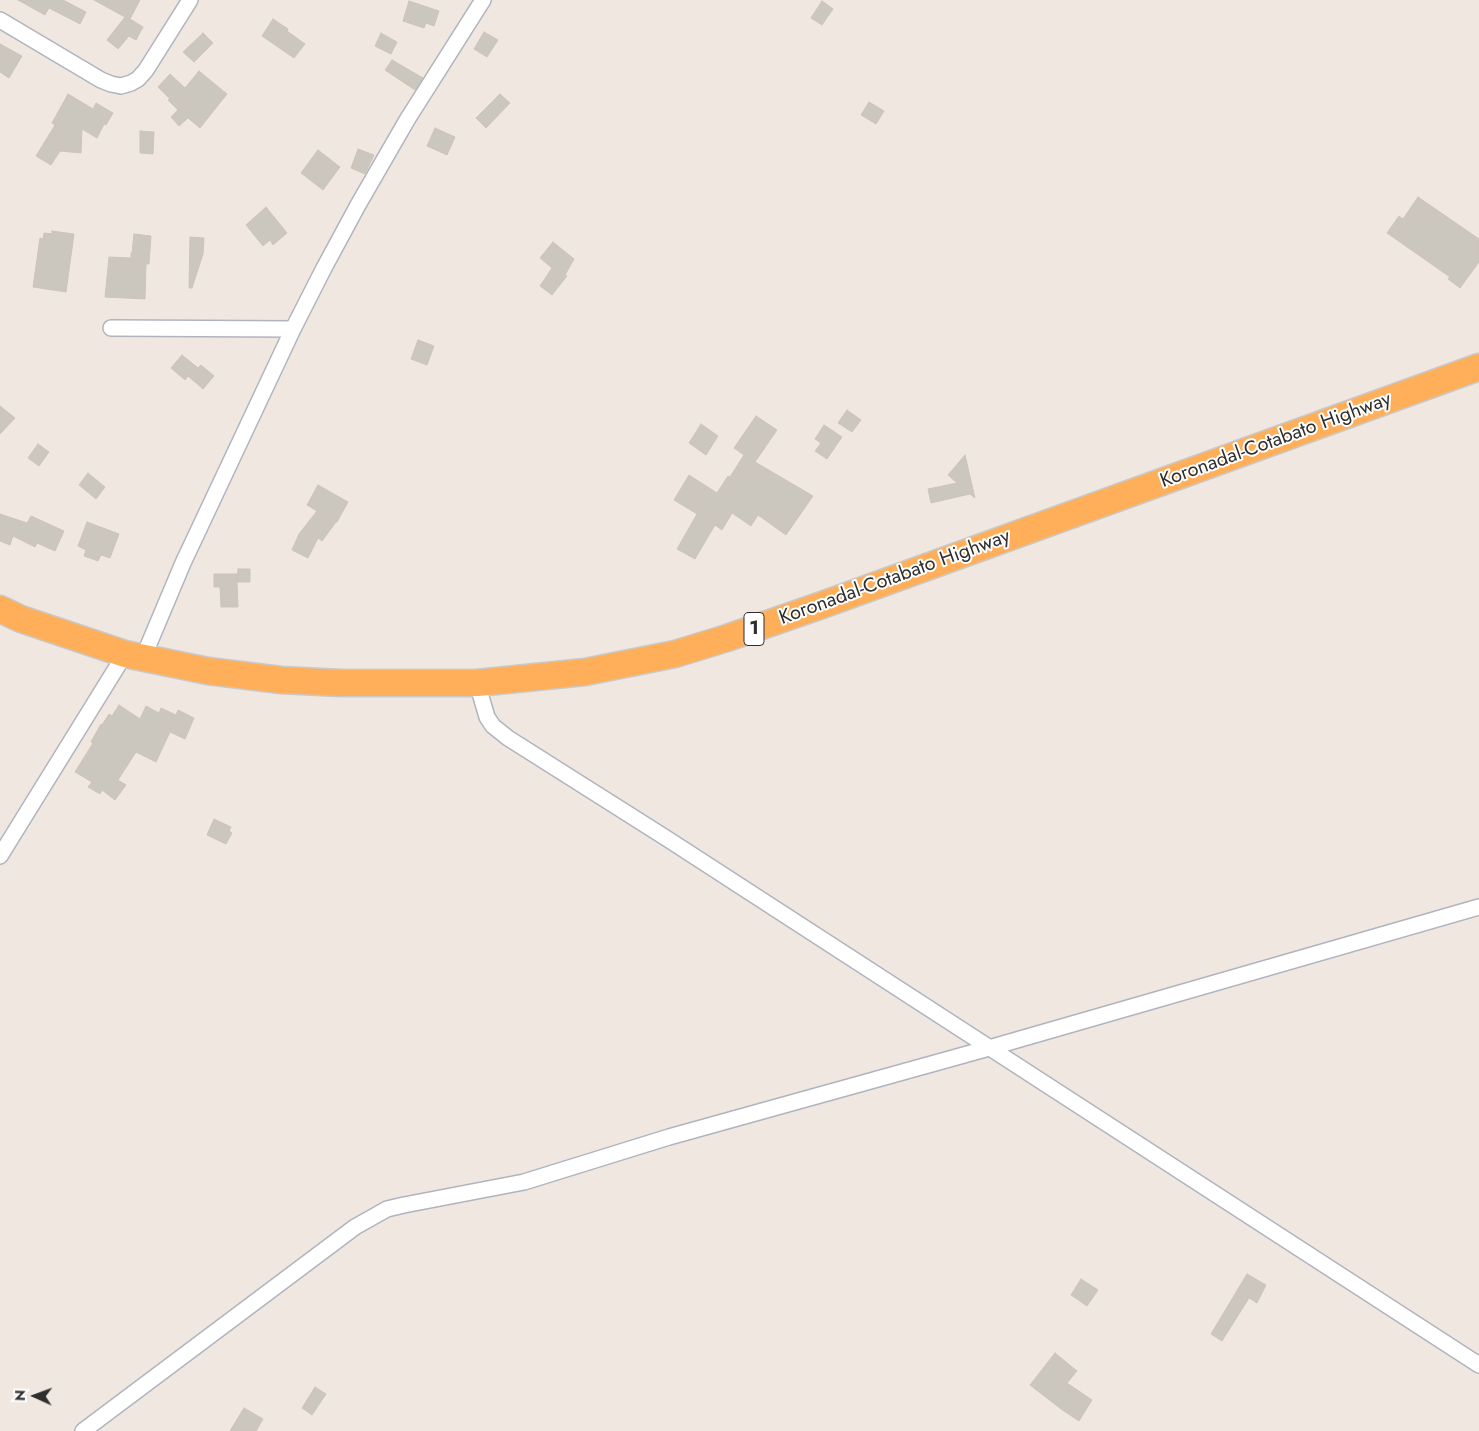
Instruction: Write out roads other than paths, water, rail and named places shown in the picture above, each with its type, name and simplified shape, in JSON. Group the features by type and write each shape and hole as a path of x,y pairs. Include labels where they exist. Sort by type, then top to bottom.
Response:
{"highway":[{"name":"Koronadal-Cotabato Highway","path":"0,609 21,619 134,656 208,671 281,680 341,683 477,683 586,672 675,654 728,638 1479,367"}],"street":[{"path":"0,20 101,80 121,86 138,79 146,70 190,0"},
{"path":"0,856 134,656 183,563 293,329 358,204 483,0"},
{"path":"111,328 293,329"},
{"path":"477,683 487,717 493,726 508,738 666,838 1479,1365"},
{"path":"83,1431 355,1226 387,1209 524,1182 669,1137 989,1048 1479,907"}]}
